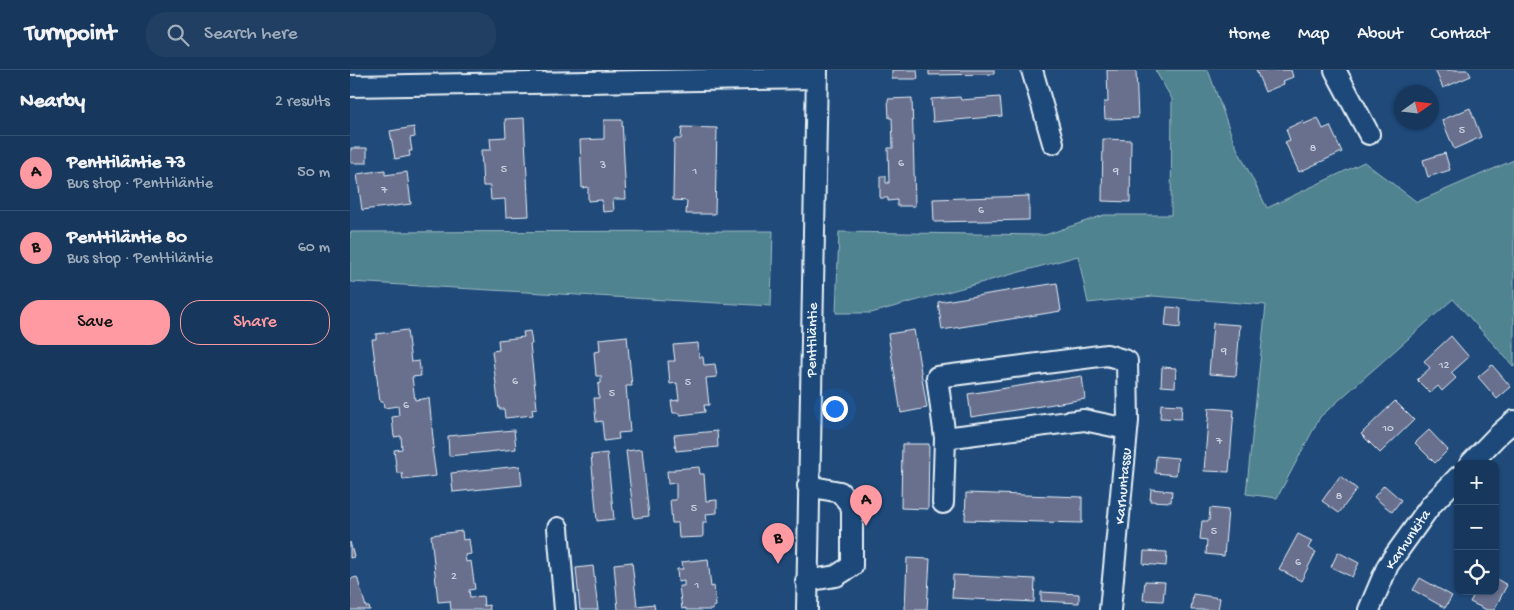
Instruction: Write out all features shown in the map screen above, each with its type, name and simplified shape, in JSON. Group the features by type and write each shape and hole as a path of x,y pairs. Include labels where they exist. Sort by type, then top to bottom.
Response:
{"street":[{"path":"1032,70 1053,143"},
{"path":"1334,70 1369,134"},
{"path":"350,86 595,76 817,74"},
{"name":"Penttiläntie","path":"806,610 817,74"},
{"name":"Karhuntassu","path":"945,438 937,377 1107,355 1127,361 1127,429 1110,610"},
{"path":"943,503 945,438 1084,420 1127,429"},
{"path":"1474,460 1514,421"},
{"name":"Karhunkita","path":"1369,610 1388,565 1431,505 1454,481"},
{"path":"806,581 836,576 852,566 852,507 840,492 808,486"},
{"path":"558,528 565,610"}],"green space":[{"path":"1155,70 1208,70 1234,142 1267,208 1364,162 1417,202 1514,160 1514,367 1453,299 1320,417 1277,498 1246,494 1266,305 1153,296 1088,303 1078,256 871,313 836,313 839,232 1045,235 1104,215 1171,215 1172,99"},
{"path":"773,231 771,306 350,282 350,232"}],"building":[{"path":"892,70 917,70 918,79 892,79"},
{"path":"929,70 994,70 994,74 929,75"},
{"path":"1107,70 1136,70 1138,118 1105,119 1104,102 1108,102"},
{"path":"1256,70 1291,70 1293,77 1283,81 1284,84 1265,92"},
{"path":"1435,70 1468,70 1471,76 1443,88"},
{"path":"960,97 961,100 1000,97 1002,116 933,122 931,99"},
{"path":"912,98 915,206 897,206 897,200 888,201 888,198 880,198 880,176 886,176 886,183 889,183 888,148 893,148 892,118 889,118 888,99"},
{"path":"1470,108 1481,137 1454,149 1442,120"},
{"path":"524,118 529,216 506,217 505,199 491,200 490,186 483,186 481,150 491,150 490,138 506,137 505,119"},
{"path":"1318,118 1323,129 1330,126 1342,152 1299,172 1285,142 1290,140 1286,129 1303,121 1304,124"},
{"path":"604,120 622,120 626,199 613,199 614,211 603,212 602,200 588,201 588,187 582,188 580,140 604,139"},
{"path":"414,127 415,137 410,138 412,151 409,151 410,156 395,159 390,131"},
{"path":"682,127 717,128 715,214 686,214 687,201 673,200 674,139 681,139"},
{"path":"1103,139 1131,140 1130,202 1102,201"},
{"path":"351,148 367,148 367,163 351,163"},
{"path":"1445,153 1450,170 1428,177 1423,160"},
{"path":"385,170 385,175 407,172 411,204 362,210 357,174"},
{"path":"1029,196 1029,220 934,222 933,199"},
{"path":"1057,283 1061,311 942,330 938,302"},
{"path":"1167,307 1181,308 1180,328 1165,326"},
{"path":"1213,323 1240,325 1236,376 1209,374"},
{"path":"407,330 411,362 419,361 421,376 412,377 415,400 429,398 436,476 403,480 402,473 397,473 394,450 402,449 401,436 394,437 392,417 399,416 398,406 384,408 383,402 380,402 372,339 376,339 376,334"},
{"path":"914,330 927,408 901,413 888,334"},
{"path":"530,331 537,408 532,409 533,415 505,418 504,409 499,409 492,351 499,350 498,340 524,337 523,332"},
{"path":"627,336 632,386 626,386 630,432 618,433 619,439 604,441 602,421 596,422 594,398 599,398 598,384 601,383 601,376 596,376 594,352 600,351 599,339"},
{"path":"1451,336 1469,357 1451,373 1456,378 1442,391 1438,386 1430,393 1417,380 1430,368 1424,361"},
{"path":"698,343 699,357 703,357 704,365 715,364 717,377 706,378 709,405 704,405 705,412 680,415 680,413 673,413 671,401 679,400 677,383 670,384 668,361 675,361 673,345"},
{"path":"1492,365 1511,387 1497,399 1478,377"},
{"path":"1162,367 1176,368 1175,387 1161,386"},
{"path":"1082,376 1085,399 971,417 968,394"},
{"path":"1395,401 1414,420 1380,453 1361,434"},
{"path":"1161,404 1182,405 1181,419 1160,418"},
{"path":"1209,408 1234,410 1229,472 1204,471"},
{"path":"514,430 516,449 449,456 448,436"},
{"path":"1429,430 1448,450 1435,463 1415,443"},
{"path":"717,431 718,447 676,451 674,435"},
{"path":"902,444 929,444 928,509 901,508"},
{"path":"642,449 649,516 634,518 626,451"},
{"path":"607,453 614,519 597,521 591,455"},
{"path":"1156,456 1178,458 1176,475 1155,473"},
{"path":"520,466 522,485 453,492 451,473"},
{"path":"699,467 700,474 704,474 706,501 717,500 717,513 706,514 707,522 703,522 703,537 679,538 678,523 672,523 670,500 676,500 676,483 668,484 667,471"},
{"path":"1340,476 1357,489 1339,513 1322,501"},
{"path":"1384,485 1401,500 1392,512 1374,497"},
{"path":"1151,489 1172,491 1171,502 1150,501"},
{"path":"966,493 1082,497 1082,523 965,520"},
{"path":"1210,508 1228,510 1224,556 1206,554 1207,540 1200,539 1202,521 1209,521"},
{"path":"462,531 463,540 469,539 471,554 465,555 466,562 471,561 475,589 469,590 470,597 483,596 484,606 489,605 490,610 451,610 450,601 438,602 431,535"},
{"path":"1298,534 1312,541 1308,548 1316,552 1301,581 1279,569"},
{"path":"350,542 354,557 350,558"},
{"path":"1144,551 1167,552 1166,566 1143,564"},
{"path":"1338,552 1359,563 1352,577 1331,567"},
{"path":"907,558 930,559 927,610 905,610"},
{"path":"708,559 711,587 714,586 716,606 713,607 713,610 682,609 679,586 684,586 684,581 678,582 677,569 683,569 682,562"},
{"path":"632,562 637,606 654,604 655,610 618,610 614,564"},
{"path":"593,566 598,610 580,610 576,568"},
{"path":"953,575 1035,579 1034,602 952,598"},
{"path":"357,577 366,607 369,607 370,610 350,610 350,579"},
{"path":"1420,578 1452,596 1445,608 1413,590"},
{"path":"1499,580 1507,585 1494,610 1487,610 1470,602 1474,595 1499,595"},
{"path":"1145,581 1165,582 1163,601 1143,600"},
{"path":"1041,592 1079,594 1079,603 1041,601"},
{"path":"1193,594 1220,598 1218,610 1191,610"}],"place":[{"name":"Penttiläntie 73","path":"866,526"},
{"name":"Penttiläntie 80","path":"778,564"}]}
